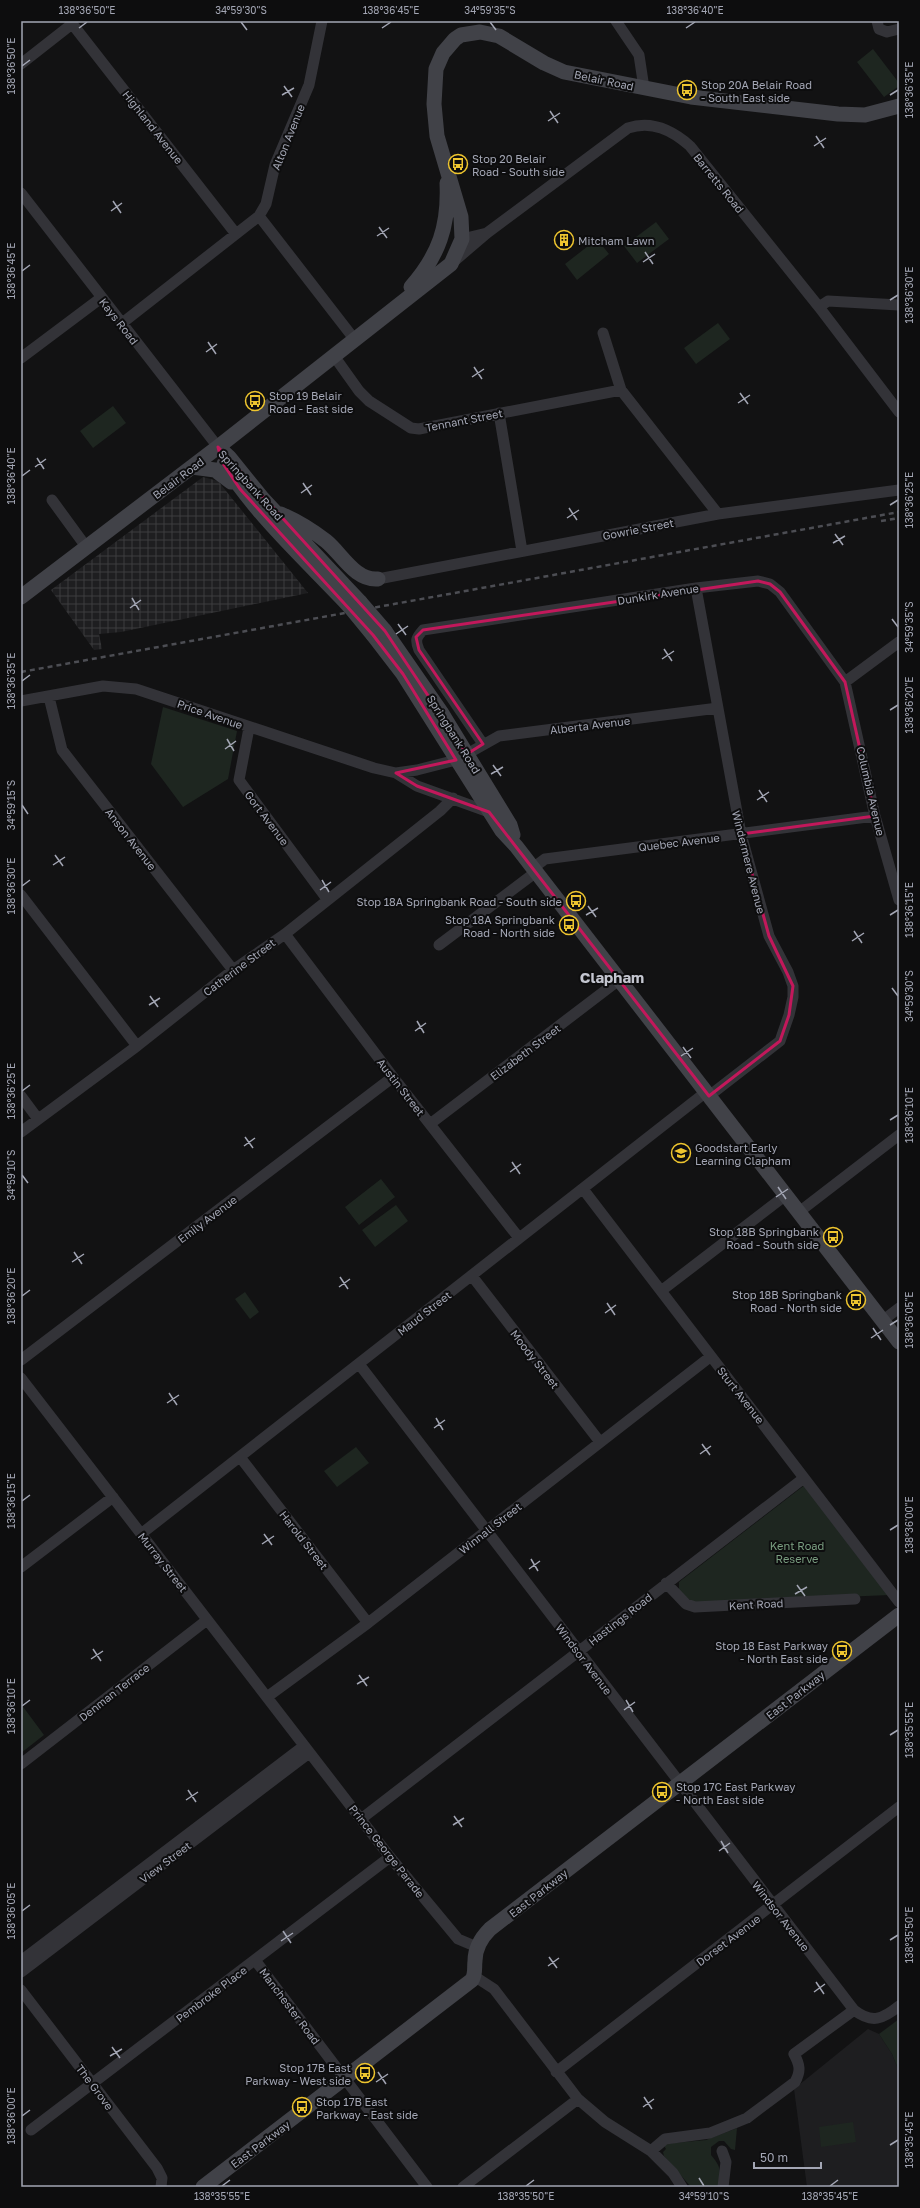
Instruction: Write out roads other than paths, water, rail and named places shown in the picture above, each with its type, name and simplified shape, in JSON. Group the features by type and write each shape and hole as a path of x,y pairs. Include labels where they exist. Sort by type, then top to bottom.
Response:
{"main road":[{"name":"Belair Road","path":"21,596 87,548 218,447 451,264 462,238 458,202 437,136 434,104 436,69 443,53 455,39 481,27 544,63 564,72 691,97 838,114 865,115 899,106"},
{"name":"Belair Road","path":"389,312 417,281 435,254 445,226 448,192 447,170"},
{"path":"417,281 438,265 450,248 462,238"},
{"name":"Springbank Road","path":"218,447 222,462 240,489 355,605 379,633 411,686 510,825 516,846"},
{"name":"Springbank Road","path":"218,447 229,457 274,511 343,583 355,605"},
{"path":"192,467 215,470 240,489"},
{"path":"274,511 298,521 328,542 346,562 363,576 378,579"},
{"path":"343,583 343,571 346,562"},
{"name":"Springbank Road","path":"461,757 489,812 899,1342"},
{"name":"East Parkway","path":"203,2187 466,1985 474,1976 477,1947 490,1929 899,1615"}],"street":[{"name":"Alton Avenue","path":"259,216 266,204 275,165 309,85 322,21"},
{"path":"616,21 639,55 644,88"},
{"path":"877,21 879,29 887,32 899,29"},
{"path":"21,64 71,22"},
{"name":"Highland Avenue","path":"71,22 236,234"},
{"name":"Barretts Road","path":"451,264 487,233 628,128 639,124 652,124 678,136 690,146 819,307 899,412"},
{"name":"Kays Road","path":"21,193 218,447"},
{"path":"122,324 259,216 355,340"},
{"name":"Barretts Road","path":"462,238 487,233"},
{"path":"21,358 101,298"},
{"path":"819,307 828,300 899,305"},
{"path":"603,333 621,390 718,514"},
{"name":"Tennant Street","path":"334,356 369,401 411,428 419,429 621,390"},
{"path":"499,413 522,551"},
{"name":"Gowrie Street","path":"378,579 718,514 899,490"},
{"path":"52,500 87,548"},
{"name":"Dunkirk Avenue","path":"423,630 696,588 758,581 770,584 780,592 845,682"},
{"name":"Windermere Avenue","path":"696,588 741,834 768,936 788,972 793,986 793,997 785,1030 780,1041 708,1094"},
{"name":"Springbank Road","path":"423,630 416,637 419,650 483,744"},
{"path":"845,682 899,642"},
{"name":"Columbia Avenue","path":"845,682 875,816 899,900"},
{"name":"Price Avenue","path":"21,701 103,686 121,686 136,689 249,728 396,773 417,786 489,812"},
{"name":"Anson Avenue","path":"49,697 62,750 234,970"},
{"name":"Alberta Avenue","path":"461,757 499,736 718,708"},
{"name":"Gort Avenue","path":"249,728 239,780 328,899"},
{"name":"Price Avenue","path":"396,773 417,770 461,757"},
{"name":"Catherine Street","path":"21,1132 234,970 285,934 440,811 453,798"},
{"name":"Quebec Avenue","path":"439,945 548,859 875,816"},
{"path":"21,895 136,1046"},
{"name":"Austin Street","path":"285,934 393,1077 519,1238"},
{"name":"Elizabeth Street","path":"430,1124 620,980"},
{"name":"Emily Avenue","path":"21,1360 393,1077"},
{"name":"Maud Street","path":"141,1534 519,1238 708,1094"},
{"path":"21,1096 38,1119"},
{"path":"798,1212 899,1135"},
{"name":"Sturt Avenue","path":"583,1189 899,1602"},
{"path":"661,1291 786,1195"},
{"name":"Moody Street","path":"472,1276 600,1442"},
{"path":"882,1321 899,1308"},
{"name":"Winnall Street","path":"267,1697 368,1623 710,1356"},
{"name":"Windsor Avenue","path":"359,1364 854,2010"},
{"name":"Murray Street","path":"21,1378 25,1392 113,1497 307,1749"},
{"name":"Harold Street","path":"240,1457 368,1623"},
{"name":"Hastings Road","path":"361,1819 804,1478"},
{"path":"21,1566 113,1497"},
{"name":"Kent Road","path":"666,1583 686,1604 695,1607 855,1599"},
{"name":"Denman Terrace","path":"21,1764 207,1620"},
{"name":"Prince George Parade","path":"307,1749 390,1857 458,1939 477,1947"},
{"name":"View Street","path":"21,1961 307,1749"},
{"name":"View Street","path":"21,1972 307,1749"},
{"name":"Dorset Avenue","path":"556,2072 773,1906 899,1807"},
{"name":"Pembroke Place","path":"31,2130 390,1857"},
{"name":"Manchester Road","path":"255,1960 427,2187"},
{"path":"474,1976 494,1989 578,2099 605,2122 651,2151 673,2173 682,2187"},
{"name":"The Grove","path":"21,1990 157,2168 162,2178 161,2187"},
{"path":"651,2151 665,2139 710,2133 747,2118 795,2082 799,2075 800,2067 794,2054 854,2010 862,2016 871,2019 886,2016 899,2006"},
{"path":"463,2187 578,2099"},
{"path":"722,2151 726,2162 724,2187"}],"railway":[{"path":"21,672 899,512"},
{"path":"881,521 899,518"}],"place":[{"name":"Stop 20A Belair Road - South East side","path":"687,90"},
{"name":"Stop 20 Belair Road - South side","path":"458,164"},
{"name":"Mitcham Lawn","path":"564,240"},
{"name":"Stop 19 Belair Road - East side","path":"255,401"},
{"name":"Stop 18A Springbank Road - South side","path":"576,901"},
{"name":"Stop 18A Springbank Road - North side","path":"569,925"},
{"name":"Goodstart Early Learning Clapham","path":"681,1153"},
{"name":"Stop 18B Springbank Road - South side","path":"833,1237"},
{"name":"Stop 18B Springbank Road - North side","path":"856,1300"},
{"name":"Stop 18 East Parkway - North East side","path":"842,1651"},
{"name":"Stop 17C East Parkway - North East side","path":"662,1792"},
{"name":"Stop 17B East Parkway - West side","path":"365,2073"},
{"name":"Stop 17B East Parkway - East side","path":"302,2107"}],"district":[{"name":"Clapham","path":"612,977"}],"park label":[{"name":"Kent Road Reserve","path":"797,1551"}]}
